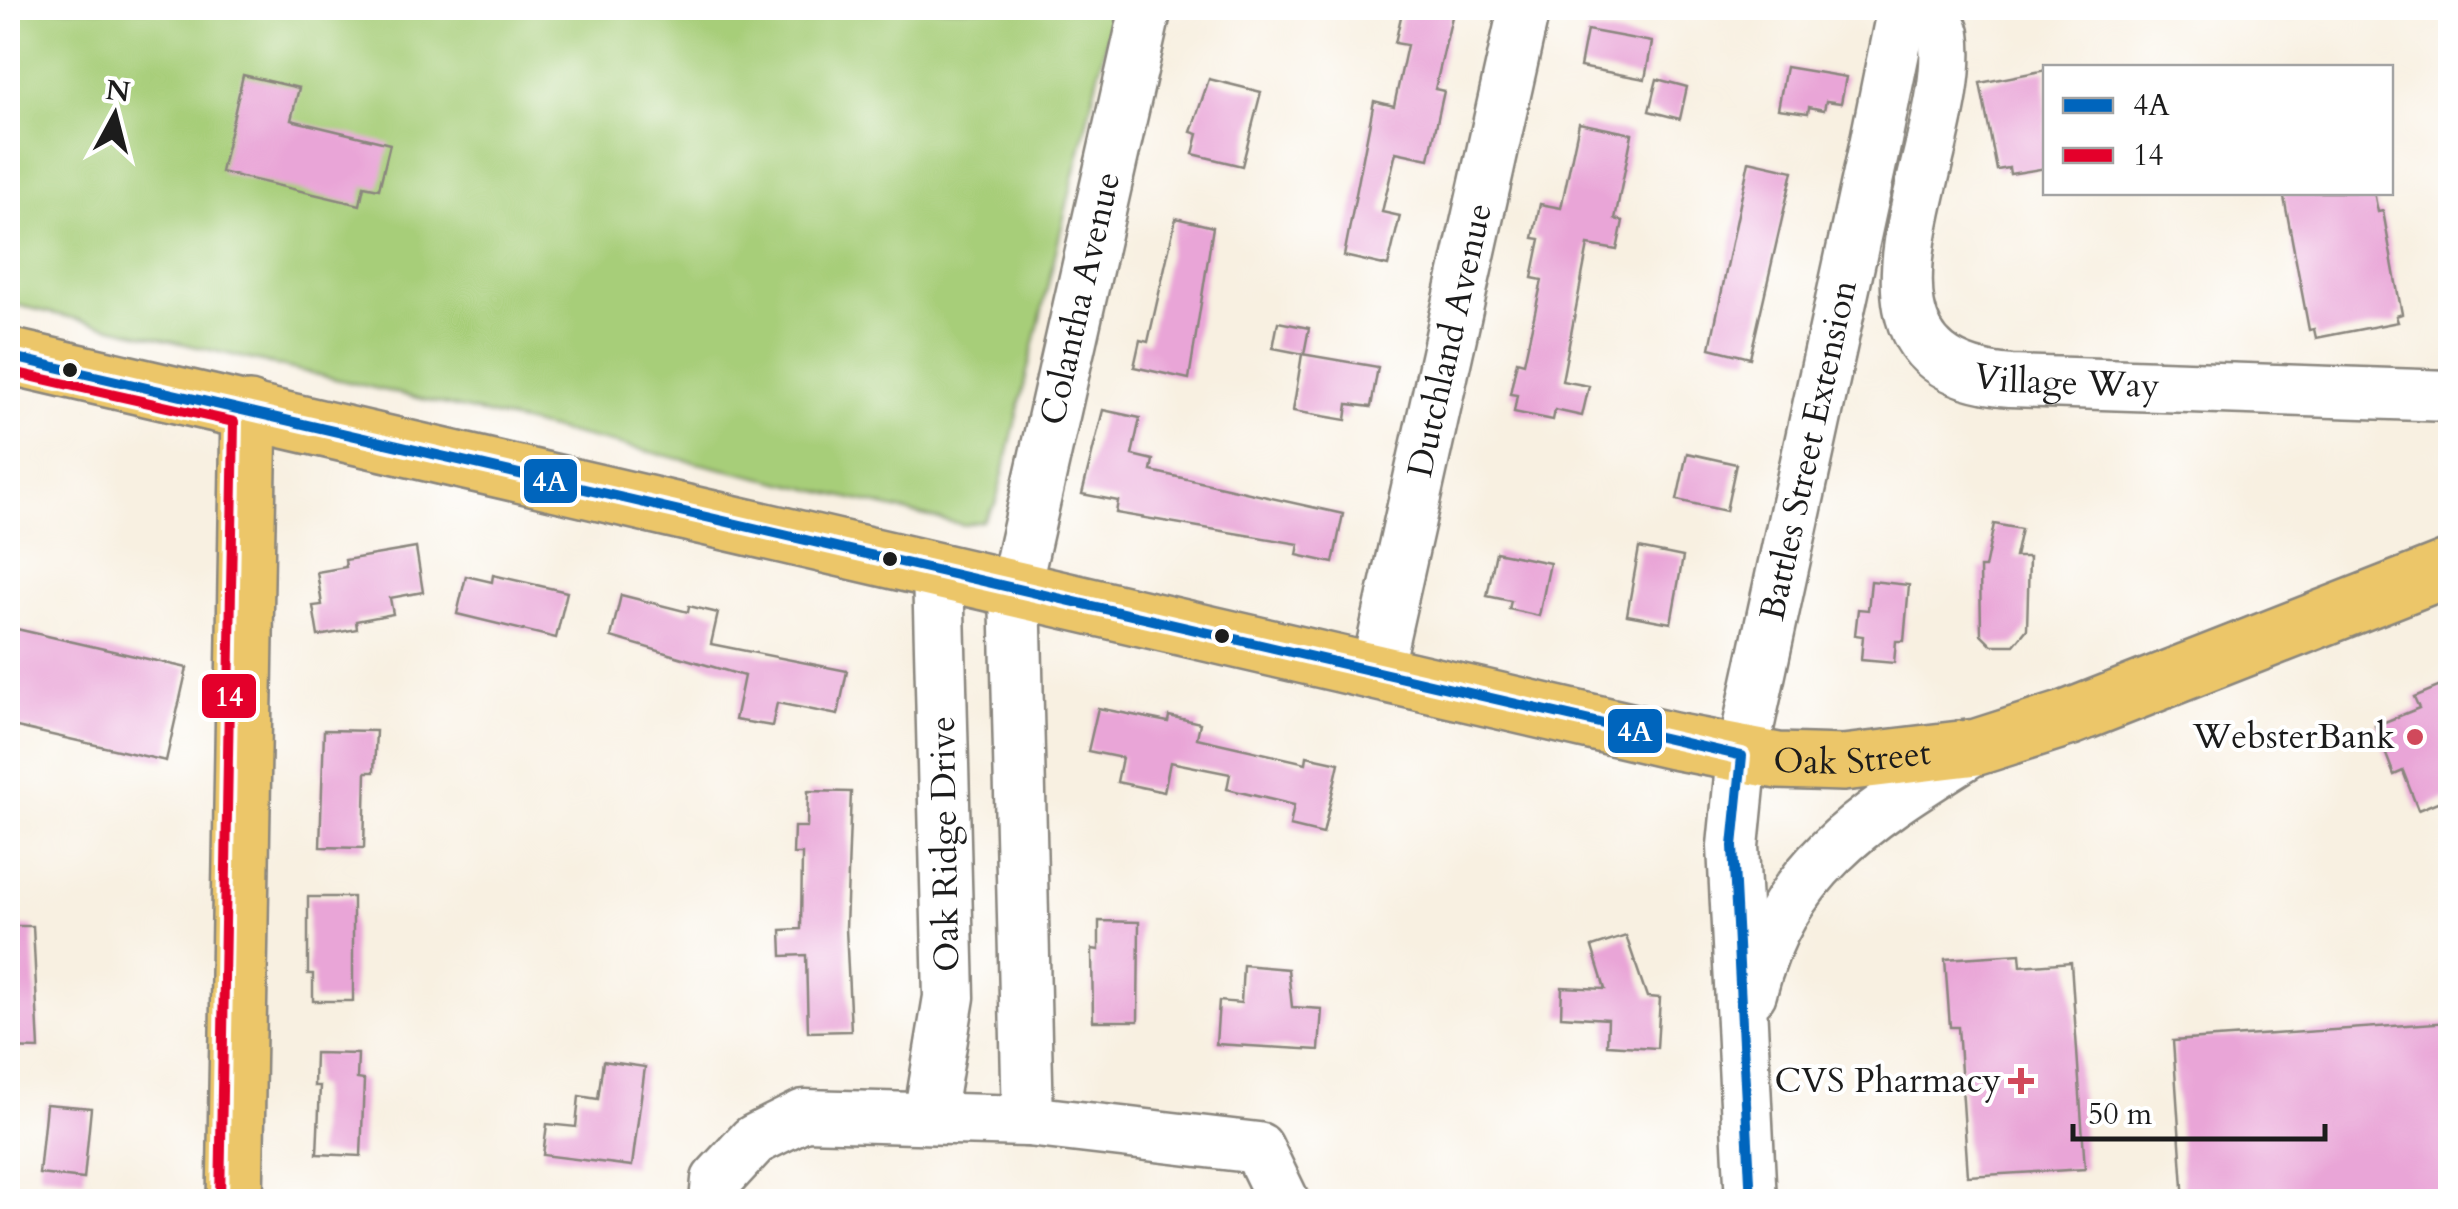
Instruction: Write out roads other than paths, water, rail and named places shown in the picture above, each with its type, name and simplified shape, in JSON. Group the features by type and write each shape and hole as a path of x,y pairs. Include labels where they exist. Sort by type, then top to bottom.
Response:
{"main road":[{"name":"Oak Street","path":"8,356 1742,756 1843,762 1978,747 2068,718 2450,568"},
{"path":"235,1202 248,410"}],"street":[{"name":"Colantha Avenue","path":"1015,588 1146,8"},
{"name":"Dutchland Avenue","path":"1376,672 1524,8"},
{"name":"Battles Street Extension","path":"1751,1202 1733,846 1742,756 1875,145 1890,54 1900,22 1920,8"},
{"name":"Village Way","path":"1929,8 1944,31 1943,72 1905,291 1919,338 1934,358 1956,372 2011,380 2450,396"},
{"name":"Oak Ridge Drive","path":"929,1117 949,996 938,570"},
{"path":"1015,588 1028,1121"},
{"path":"1743,1032 1770,933 1818,860 1875,811 1978,747"},
{"path":"715,1202 717,1180 754,1140 804,1116 1028,1121 1258,1148 1284,1202"}],"place":[{"name":"WebsterBank","path":"2415,737"},
{"name":"CVS Pharmacy","path":"2021,1081"}]}
